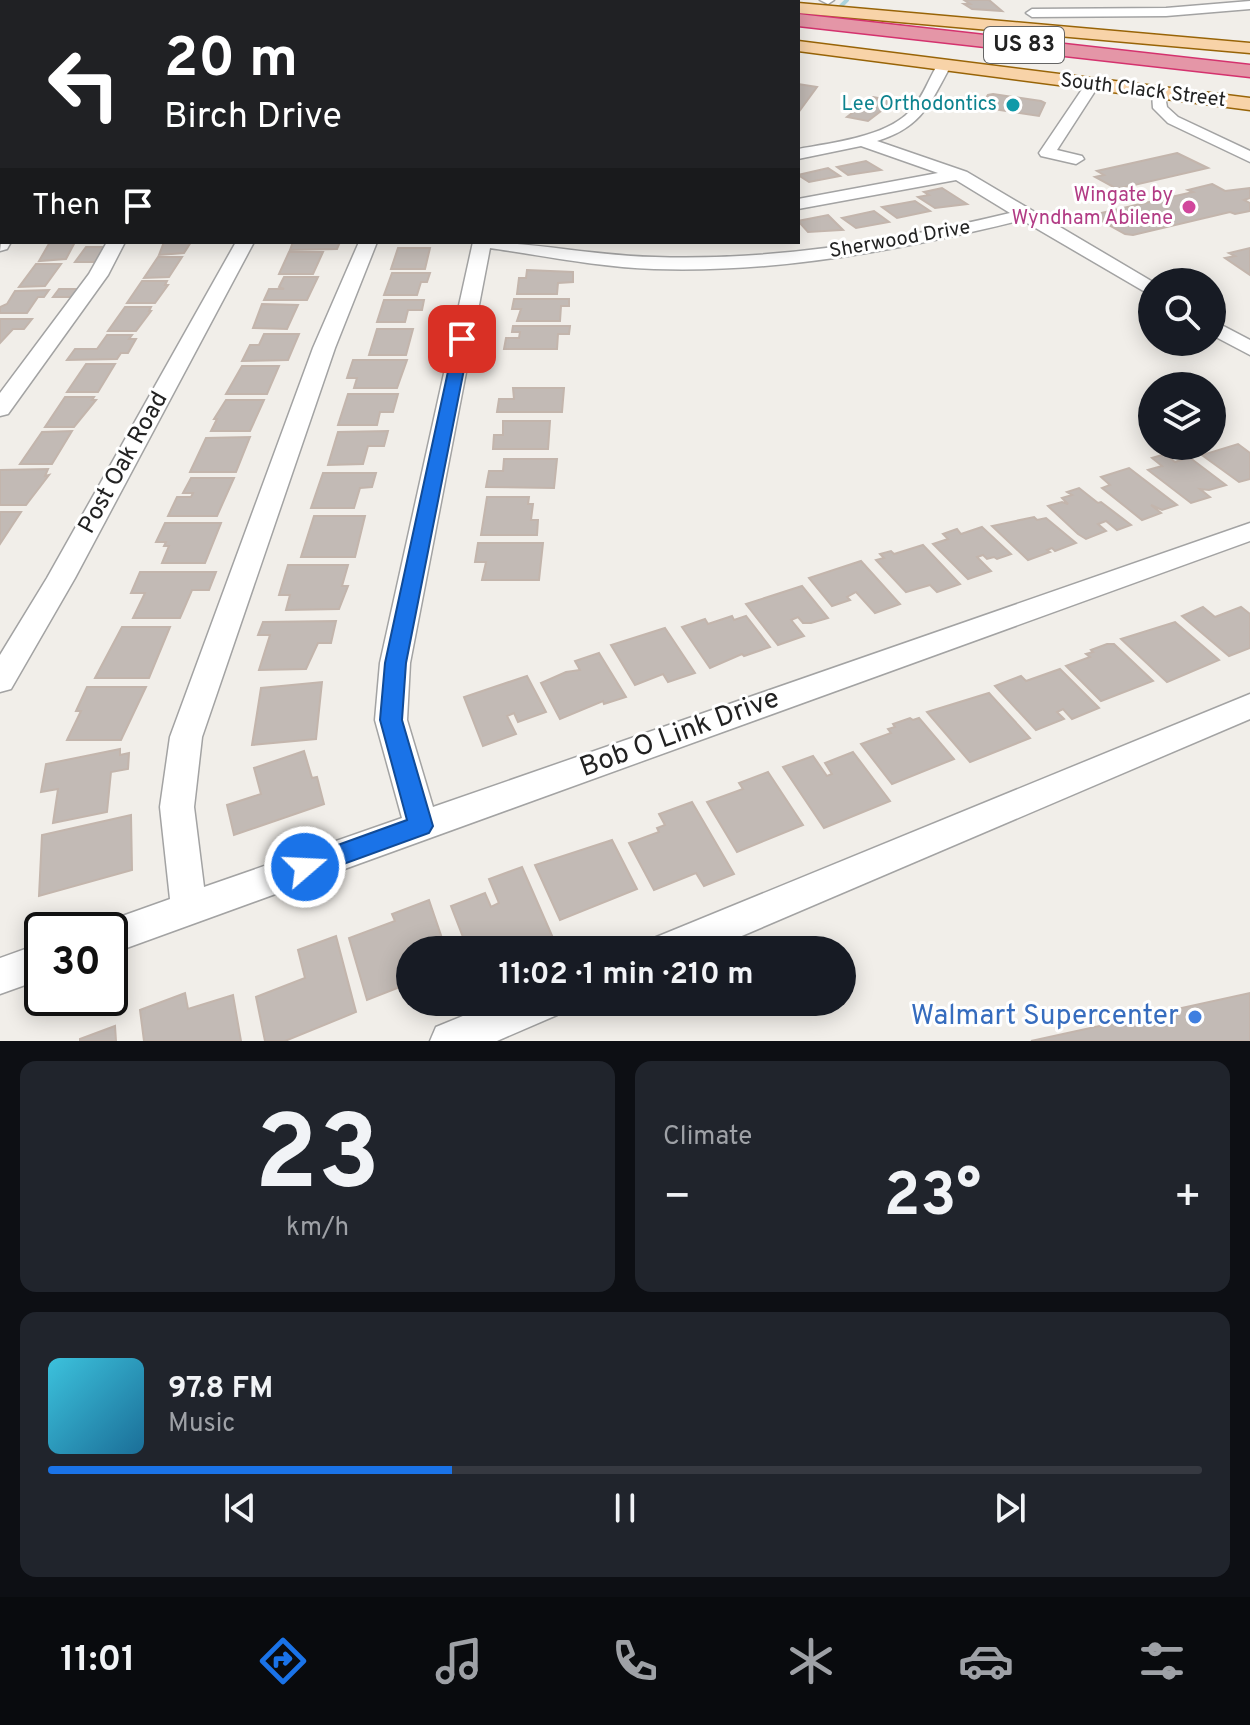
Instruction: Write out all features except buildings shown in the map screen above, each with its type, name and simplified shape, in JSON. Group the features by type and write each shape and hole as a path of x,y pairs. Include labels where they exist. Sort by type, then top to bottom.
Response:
{"highway":[{"path":"833,4 1250,61"},
{"name":"US 83","path":"800,20 1250,71"},
{"name":"US 83","path":"800,32 1250,80"},
{"path":"800,44 1250,80"}],"main road":[{"path":"800,8 833,4 1035,20 1250,48"},
{"name":"South Clack Street","path":"800,44 1250,104"}],"street":[{"path":"1104,0 1120,13"},
{"path":"1201,0 1225,9"},
{"path":"1021,4 1035,20 1250,5"},
{"path":"800,154 860,140 906,124 916,114 944,65"},
{"path":"1076,159 1047,153 1092,85"},
{"path":"1159,94 1160,108 1173,120 1250,157"},
{"path":"860,140 957,175 1138,282"},
{"path":"800,204 957,175"},
{"name":"Sherwood Drive","path":"500,244 652,263 749,261 876,248 1026,214"},
{"path":"0,409 98,275 115,244"},
{"name":"Post Oak Road","path":"0,681 61,578 244,244"},
{"path":"189,909 177,807 186,737 324,348 367,244"},
{"path":"421,826 391,720 395,663 484,244"},
{"path":"1226,334 1250,349"},
{"name":"Bob O Link Drive","path":"128,931 1250,532"},
{"path":"700,936 1250,706"},
{"path":"0,976 24,967"},
{"path":"450,1041 510,1016"}],"waterway":[{"path":"841,6 847,0"}],"place":[{"name":"Lee Orthodontics","path":"1013,105"},
{"name":"Wingate by Wyndham Abilene","path":"1189,207"},
{"name":"Walmart Supercenter","path":"1195,1017"}],"route":[{"path":"305,867 421,826 391,720 395,663 462,339"}]}
